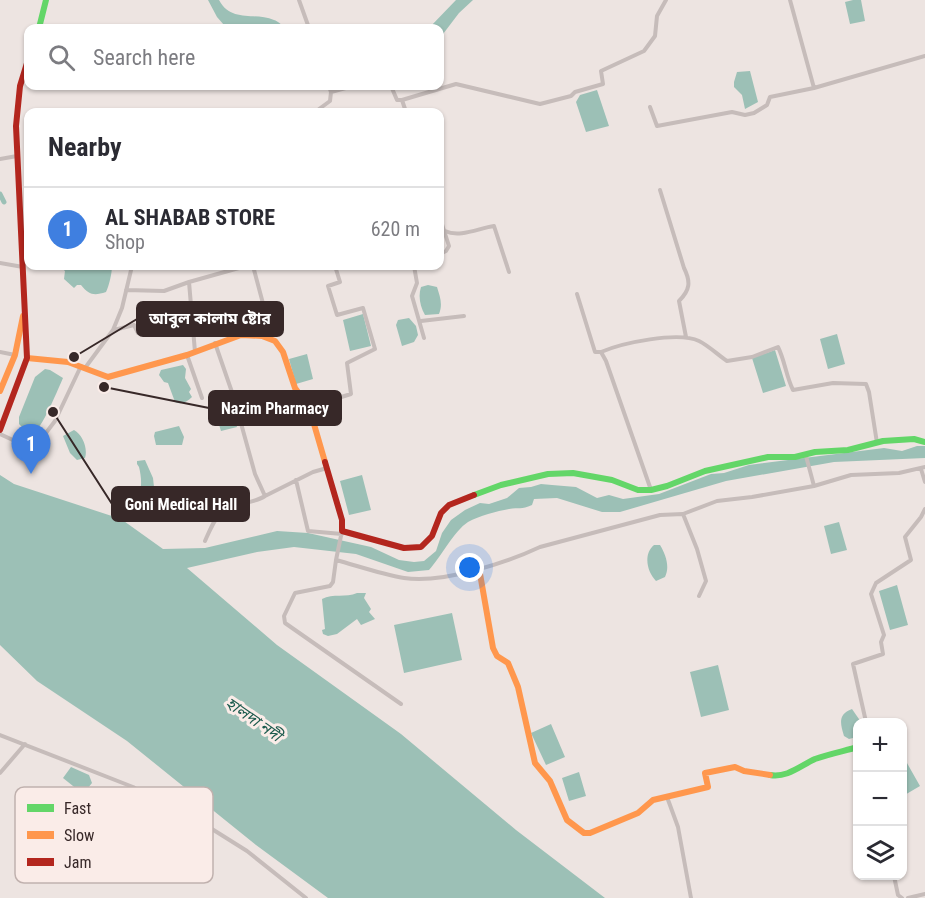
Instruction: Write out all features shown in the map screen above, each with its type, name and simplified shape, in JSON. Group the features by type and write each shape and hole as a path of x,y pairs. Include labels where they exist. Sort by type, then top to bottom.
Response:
{"street":[{"path":"40,24 46,0"},
{"path":"299,0 308,24"},
{"path":"444,88 456,84 540,104 603,84 600,71 644,51 655,36 657,16 666,0"},
{"path":"790,0 814,88"},
{"path":"650,107 657,126 732,112 745,115 754,113 767,105 770,97 814,88 925,56"},
{"path":"24,73 17,104 17,156 27,358 0,432 28,447 36,446 55,421 83,367 113,330 122,308 131,270"},
{"path":"320,108 330,101 331,92 338,90"},
{"path":"393,90 398,100 402,100 436,90"},
{"path":"402,100 405,108"},
{"path":"0,159 17,156"},
{"path":"660,190 689,279 689,289 679,301 686,337"},
{"path":"445,231 450,234 461,233 495,226 509,272"},
{"path":"444,252 449,246 445,231"},
{"path":"0,263 23,267"},
{"path":"126,290 164,291 232,270"},
{"path":"249,335 249,324 252,319 263,316 265,311 254,270"},
{"path":"309,407 351,394 347,363 375,349 363,308 337,315 328,286 340,282 336,270"},
{"path":"415,270 417,283 412,296 424,338"},
{"path":"189,282 195,352"},
{"path":"577,294 596,351 617,345 686,337 700,341 727,361 752,357 777,348 782,355 787,378 793,390 833,383 866,384 876,443"},
{"path":"0,391 15,355 25,307"},
{"path":"421,321 464,316"},
{"path":"113,330 134,325 138,333"},
{"path":"27,358 55,359 108,377 187,356 233,337 262,336 275,341 280,346 295,388 309,407 342,520 342,534 333,582 330,585 295,593 284,620 401,704"},
{"path":"215,343 234,398 255,474 264,496"},
{"path":"601,351 651,490"},
{"path":"0,352 15,355"},
{"path":"187,356 202,398"},
{"path":"296,480 308,531 342,534 404,548 421,547 432,536 441,513 449,505 501,485 548,474 573,473 612,480 638,490 651,490 705,471 768,457 848,450 876,443 914,439 925,442"},
{"path":"806,455 814,486"},
{"path":"205,541 215,519 228,507 256,500 327,468"},
{"path":"336,560 406,578 447,576 525,554 540,547 636,521 660,515 683,514 717,501 814,486 851,475 898,473 923,468 925,482"},
{"path":"865,718 853,664 883,654 881,642 884,635 871,594 876,583 911,560 904,537 925,509"},
{"path":"683,514 697,549 706,581 699,596"},
{"path":"479,568 494,652 508,663 518,687 535,764 547,776 567,820 584,833 590,833 638,813 653,800 708,787 705,773 735,766 744,771 777,776 791,772 816,759 853,748"},
{"path":"0,735 134,787"},
{"path":"0,773 25,744"},
{"path":"667,796 678,827 691,898"},
{"path":"213,830 247,851 306,898"},
{"path":"895,880 898,895 902,898"},
{"path":"908,898 925,894"}],"water":[{"path":"208,0 219,0 230,12 267,18 281,24 223,24"},
{"path":"456,0 473,0 459,13 444,33 444,24 433,24"},
{"path":"861,0 865,21 850,24 845,2"},
{"path":"750,71 758,102 745,109 742,95 734,87 734,82 737,72"},
{"path":"597,90 609,126 586,132 576,102 580,95"},
{"path":"111,270 106,292 98,294 92,294 81,285 74,288 64,279 65,271"},
{"path":"428,285 437,287 441,304 439,314 425,315 422,308 421,287"},
{"path":"363,314 371,346 350,351 343,320"},
{"path":"409,318 416,326 418,335 414,342 402,346 396,325 398,320"},
{"path":"837,334 845,364 828,369 820,339"},
{"path":"775,350 786,386 763,393 752,358"},
{"path":"307,354 313,379 296,384 289,359"},
{"path":"183,365 186,369 185,378 191,389 189,392 192,397 186,402 179,403 175,402 168,383 164,382 159,375 161,370"},
{"path":"45,369 63,378 43,421 36,430 29,431 19,424 19,417 35,377"},
{"path":"227,394 237,427 221,431 211,400"},
{"path":"179,426 184,437 182,445 156,445 155,432"},
{"path":"74,430 82,439 86,451 85,458 77,460 70,453 63,436"},
{"name":"হালদা নদী","path":"925,446 925,458 834,462 726,481 620,512 602,512 557,498 534,499 532,505 528,507 494,512 468,522 458,531 429,570 408,572 356,554 294,547 257,552 187,568 277,645 401,734 516,830 605,898 328,898 213,810 213,787 184,787 127,741 37,681 0,645 0,475 14,484 121,519 163,549 205,548 277,531 308,533 371,547 399,560 414,562 424,561 436,551 442,533 451,520 465,510 480,503 489,504 507,498 519,488 541,484 576,487 597,498 609,495 623,499 659,494 711,474 724,473 749,465 884,448 902,451"},
{"path":"145,460 153,478 154,487 140,492 141,476 137,461"},
{"path":"362,475 371,510 349,515 340,481"},
{"path":"839,522 847,550 831,554 824,526"},
{"path":"654,545 660,545 667,565 665,577 656,581 650,573 647,558"},
{"path":"897,585 908,625 890,630 879,591"},
{"path":"366,593 364,598 371,609 369,612 375,619 361,625 357,619 337,634 328,636 323,634 322,630 325,629 322,599"},
{"path":"452,613 462,660 404,673 394,625"},
{"path":"718,665 729,710 701,717 690,672"},
{"path":"852,709 858,718 853,718 853,738 849,739 844,736 841,720 847,711"},
{"path":"551,724 565,757 546,765 531,733"},
{"path":"907,763 920,786 907,794"},
{"path":"71,767 89,775 92,783 89,787 74,787 63,778"},
{"path":"579,772 586,796 569,801 562,778"}],"waterway":[{"path":"0,194 4,202"}],"traffic: fast":[{"path":"40,24 46,0"},
{"path":"474,495 501,485 548,474 573,473 612,480 638,490 651,490 705,471 768,457 795,457 815,452 848,450 883,441 914,439 925,442"},
{"path":"770,775 782,775 815,759 853,748"}],"traffic: slow":[{"path":"0,391 15,355 23,316"},
{"path":"27,358 68,362 108,377 187,355 241,335 262,336 275,341 283,352 295,388 309,407 325,462"},
{"path":"479,568 493,648 497,656 508,663 518,687 535,763 550,781 567,820 584,833 590,833 638,813 653,800 708,787 705,773 735,767 744,771 770,775"}],"traffic: jam":[{"path":"0,430 27,358 16,126 20,86 24,73"},
{"path":"325,462 342,520 342,531 404,548 421,547 432,536 441,513 449,505 474,495"}],"place":[{"name":"আবুল কালাম ষ্টোর","path":"74,357"},
{"name":"Nazim Pharmacy","path":"104,387"},
{"name":"Goni Medical Hall","path":"53,412"},
{"name":"AL SHABAB STORE","path":"31,474"}]}
